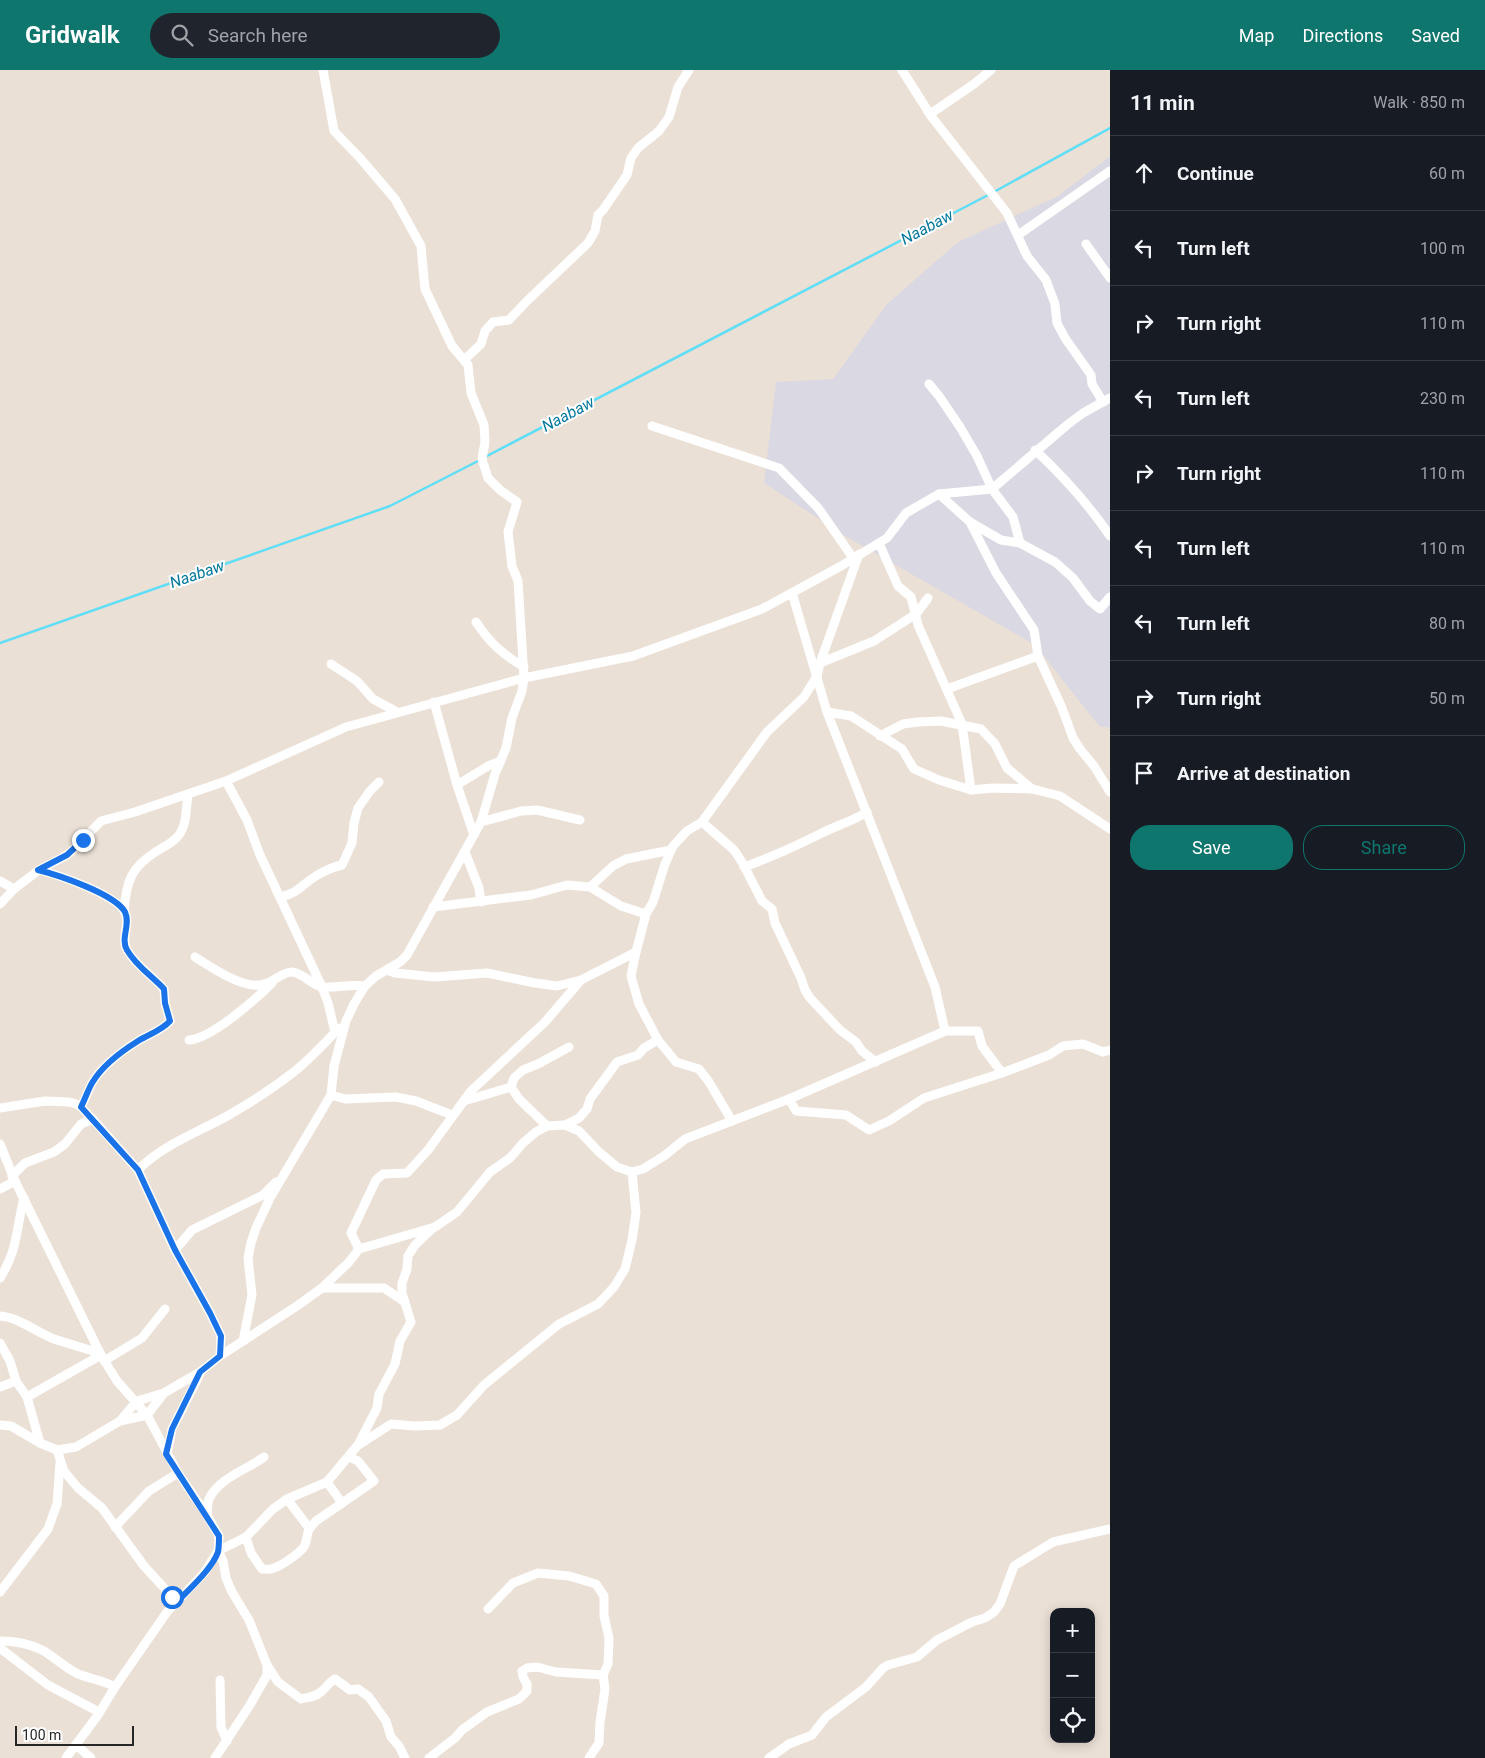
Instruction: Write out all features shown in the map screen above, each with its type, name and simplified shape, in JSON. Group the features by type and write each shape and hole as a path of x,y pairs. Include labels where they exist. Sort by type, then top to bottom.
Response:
{"street":[{"path":"242,1341 252,1295 248,1258 251,1243 270,1198 331,1095 334,1066 346,1021 365,986 376,976 400,962 407,955 481,822 495,774 506,748 512,718 522,691 524,678 518,581 512,566 508,532 517,502 500,490 488,478 482,459 485,442 484,425 470,393 468,365 452,346 425,290 421,246 395,198 334,131 323,70"},
{"path":"464,360 481,344 485,331 493,322 510,320 527,300 588,243 595,231 598,215 627,175 631,158 638,148 659,130 669,117 678,86 689,70"},
{"path":"0,904 14,889 38,870 67,855 101,821 135,812 226,781 346,727 524,678 634,656 762,609 842,566 887,538 906,513 939,494 992,488 1066,425 1107,400 1092,384 1091,375 1064,338 1046,280 1027,256 1007,213 930,114 902,70"},
{"path":"930,114 991,70"},
{"path":"1018,235 1110,171"},
{"path":"1086,244 1110,278"},
{"path":"929,384 960,427 977,456 992,488 1013,517 1020,543"},
{"path":"652,426 780,468 819,509 856,556"},
{"path":"1035,450 1052,466 1098,519 1110,536"},
{"path":"939,494 970,522 1001,540 1020,543 1055,562 1073,578 1090,601 1100,609 1110,597"},
{"path":"970,522 996,573 1034,630 1038,656 1062,708 1073,738 1110,792"},
{"path":"879,542 898,586 911,596 918,625 962,725 972,790"},
{"path":"732,1121 699,1069 676,1062 658,1040 639,1004 631,976 636,952 646,914 653,902 673,846 687,831 702,822 767,732 804,697 817,676 856,556"},
{"path":"792,593 828,712 935,987 945,1031"},
{"path":"820,663 874,641 916,614 928,598"},
{"path":"476,622 490,642 508,658 524,666"},
{"path":"947,689 1038,656"},
{"path":"331,664 357,681 373,699 397,712"},
{"path":"434,702 457,786 474,835"},
{"path":"828,712 851,716 902,749 914,769 939,780 972,790 994,788 1032,789 1060,796 1110,829"},
{"path":"880,736 904,724 918,722 941,721 981,729 995,744 1007,768 1032,789"},
{"path":"457,786 488,766 501,761"},
{"path":"226,781 247,820 260,854 322,987 335,1032"},
{"path":"281,897 294,893 314,877 342,865 352,843 358,808 379,782"},
{"path":"81,1107 93,1081 106,1066 139,1040 164,1028 170,1021 165,1003 164,989 133,960 125,948 124,938 128,923 124,911 127,884 138,864 173,842 180,834 185,822 188,794"},
{"path":"481,822 521,811 537,810 580,820"},
{"path":"744,867 780,854 826,831 854,820 867,812"},
{"path":"702,822 734,850 762,901 772,909 775,923 810,998 840,1030 856,1042 876,1062"},
{"path":"590,887 612,866 626,859 671,850"},
{"path":"464,852 479,888 481,902"},
{"path":"38,870 59,876 93,890 124,911"},
{"path":"0,881 14,889"},
{"path":"433,907 531,895 568,885 590,887 621,906 646,914"},
{"path":"387,970 395,973 435,977 487,972 557,986 582,980 636,952"},
{"path":"195,957 218,972 257,986 292,972 322,987 365,986"},
{"path":"189,1040 216,1028 260,995 276,978"},
{"path":"359,1249 352,1233 376,1180 383,1174 407,1173 428,1150 452,1115 482,1080 545,1022 582,980"},
{"path":"138,1170 169,1147 230,1114 295,1070 346,1021"},
{"path":"565,1125 579,1131 599,1152 617,1166 632,1172 643,1169 685,1139 789,1099 945,1031 978,1031 982,1046 1002,1073"},
{"path":"218,1551 246,1537 274,1509 287,1499 327,1482 350,1457 377,1408 379,1394 395,1364 400,1341 411,1322 402,1283 407,1269 408,1256 415,1245 435,1227 457,1212 490,1172 510,1158 536,1132 547,1126 565,1125 579,1118 587,1109 590,1099 617,1062 638,1056 644,1048 658,1040"},
{"path":"789,1099 796,1111 846,1115 869,1130 889,1121 924,1098 1002,1073 1049,1055 1063,1046 1082,1044 1103,1052 1110,1050"},
{"path":"511,1087 514,1078 523,1070 568,1047"},
{"path":"463,1102 480,1095 511,1087"},
{"path":"511,1087 519,1099 547,1126"},
{"path":"331,1095 345,1099 396,1097 416,1101 452,1115"},
{"path":"0,1108 45,1101 69,1102 81,1107 93,1119 138,1170 175,1250 221,1336 220,1356"},
{"path":"0,1189 14,1178 24,1163 54,1152 64,1144 81,1124 93,1119"},
{"path":"0,1144 14,1178 102,1356 117,1380 147,1415 166,1454 219,1536 218,1551 215,1558 204,1573 167,1612 66,1758"},
{"path":"175,1250 192,1230 263,1195 284,1172"},
{"path":"357,1446 391,1424 415,1426 440,1425 457,1415 484,1385 559,1324 598,1304 614,1287 624,1269 632,1240 636,1213 632,1172"},
{"path":"0,1278 8,1265 16,1244 24,1198"},
{"path":"120,1421 136,1401 164,1393 200,1372 220,1356 322,1288 349,1262 359,1249 435,1227"},
{"path":"322,1288 384,1288 405,1302"},
{"path":"28,1397 102,1356 142,1338 165,1309"},
{"path":"0,1316 15,1319 31,1329 102,1356"},
{"path":"0,1343 10,1361 16,1381 28,1397 40,1443"},
{"path":"166,1454 172,1429 200,1372"},
{"path":"0,1387 16,1381"},
{"path":"0,1425 11,1426 40,1443 57,1450 76,1447 120,1421 147,1415 164,1393"},
{"path":"57,1450 64,1471 78,1488 102,1508 149,1572 177,1602"},
{"path":"207,1515 208,1501 215,1489 230,1476 248,1468 264,1457"},
{"path":"246,1537 251,1553 262,1569 273,1569 300,1552 305,1545 306,1534 309,1528 316,1521 374,1481 358,1461 350,1457"},
{"path":"0,1592 48,1529 58,1504 60,1463"},
{"path":"115,1527 149,1491 178,1473"},
{"path":"327,1482 342,1503"},
{"path":"287,1499 309,1528"},
{"path":"768,1758 789,1744 812,1735 826,1717 866,1687 888,1664 917,1657 937,1640 994,1612 1000,1604 1014,1566 1053,1542 1110,1529"},
{"path":"218,1551 223,1561 229,1585 248,1620 267,1665 278,1682 301,1699 315,1696 322,1692 335,1679 350,1690 358,1689 369,1697 386,1721 391,1737 399,1746 405,1758"},
{"path":"488,1609 513,1583 538,1573 569,1576 596,1584 604,1596 604,1616 609,1638 608,1664 603,1675 605,1689 599,1743 589,1758"},
{"path":"0,1641 20,1642 42,1650 76,1673 115,1687"},
{"path":"0,1648 48,1685 99,1712"},
{"path":"215,1758 267,1675 267,1665"},
{"path":"428,1758 487,1712 519,1699 527,1691 527,1684 522,1672 527,1668 537,1667 556,1672 603,1675"},
{"path":"220,1680 221,1727 227,1740"},
{"path":"76,1745 91,1758"}],"shaded area":[{"path":"1110,156 1110,728 1099,726 1035,645 845,536 764,483 776,382 833,379 887,304 958,242 1058,196"}],"waterway":[{"name":"Naabaw","path":"485,457 992,193 1110,128"},
{"name":"Naabaw","path":"0,643 390,506 480,460"}],"route":[{"path":"83,840 67,855 38,870 93,890 124,911 128,923 124,938 125,948 144,972 164,989 165,1003 170,1021 164,1028 139,1040 106,1066 93,1081 81,1107 138,1170 175,1250 221,1336 220,1356 200,1372 180,1409 172,1429 166,1454 219,1536 218,1551 204,1573 177,1602 172,1597"}]}
